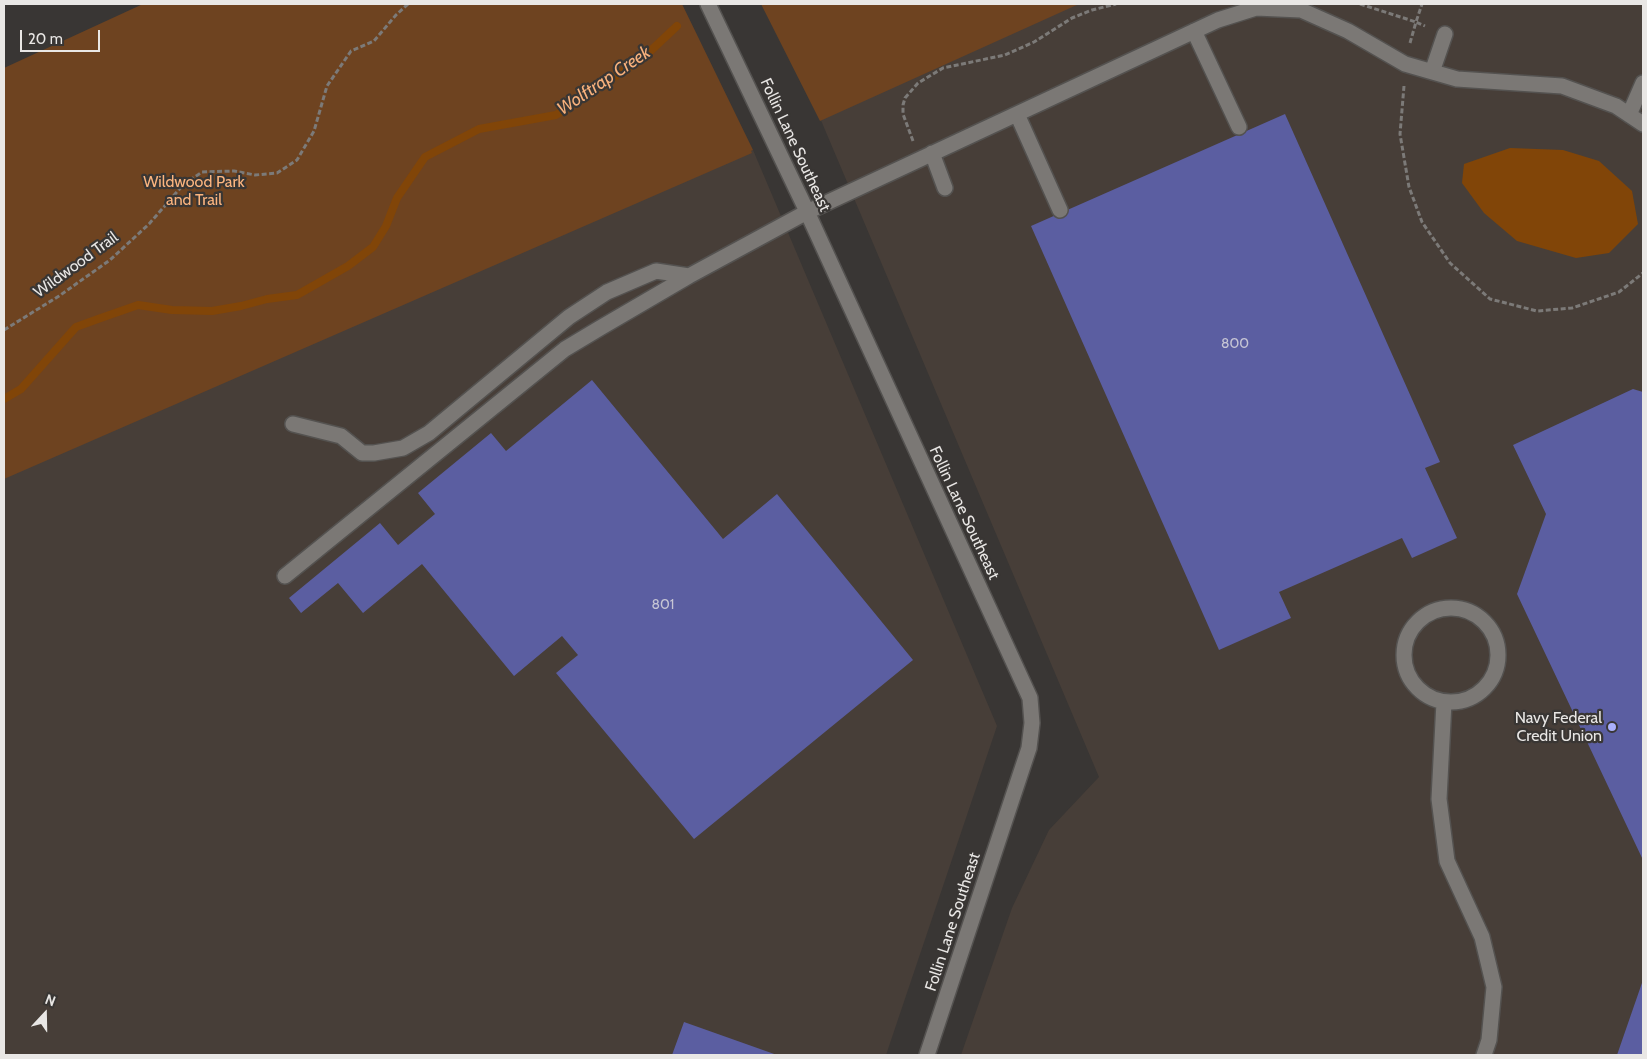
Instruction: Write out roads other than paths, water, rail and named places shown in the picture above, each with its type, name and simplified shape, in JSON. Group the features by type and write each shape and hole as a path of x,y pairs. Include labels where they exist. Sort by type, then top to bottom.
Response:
{"street":[{"name":"Follin Lane Southeast","path":"708,4 807,212 1030,698 1032,723 1029,748 927,1055"},
{"path":"285,576 565,349 689,276 807,212 1218,20 1256,8 1301,10 1348,31 1405,64 1457,80 1562,86 1616,106 1643,124"},
{"path":"1194,31 1239,127"},
{"path":"1432,72 1445,34"},
{"path":"1629,115 1643,83"},
{"path":"1017,114 1060,210"},
{"path":"932,153 946,188"},
{"path":"293,424 341,436 362,453 374,454 403,448 429,433 569,317 606,292 656,271 689,276"},
{"path":"1458,608 1476,614 1489,627 1497,644 1498,662 1492,680 1479,693 1462,701 1444,702 1426,696 1412,683 1404,666 1403,648 1410,630 1422,616 1439,609 1458,608"},
{"path":"1444,702 1438,799 1447,861 1482,937 1494,987 1489,1040 1484,1055"}],"waterway":[{"name":"Wolftrap Creek","path":"4,399 21,389 76,327 98,319 138,305 172,310 212,311 267,299 297,295 348,266 373,247 386,226 397,198 425,157 479,129 556,115 643,58 677,26"}],"place":[{"name":"Navy Federal Credit Union","path":"1612,727"}],"park label":[{"name":"Wildwood Park and Trail","path":"194,191"}]}
